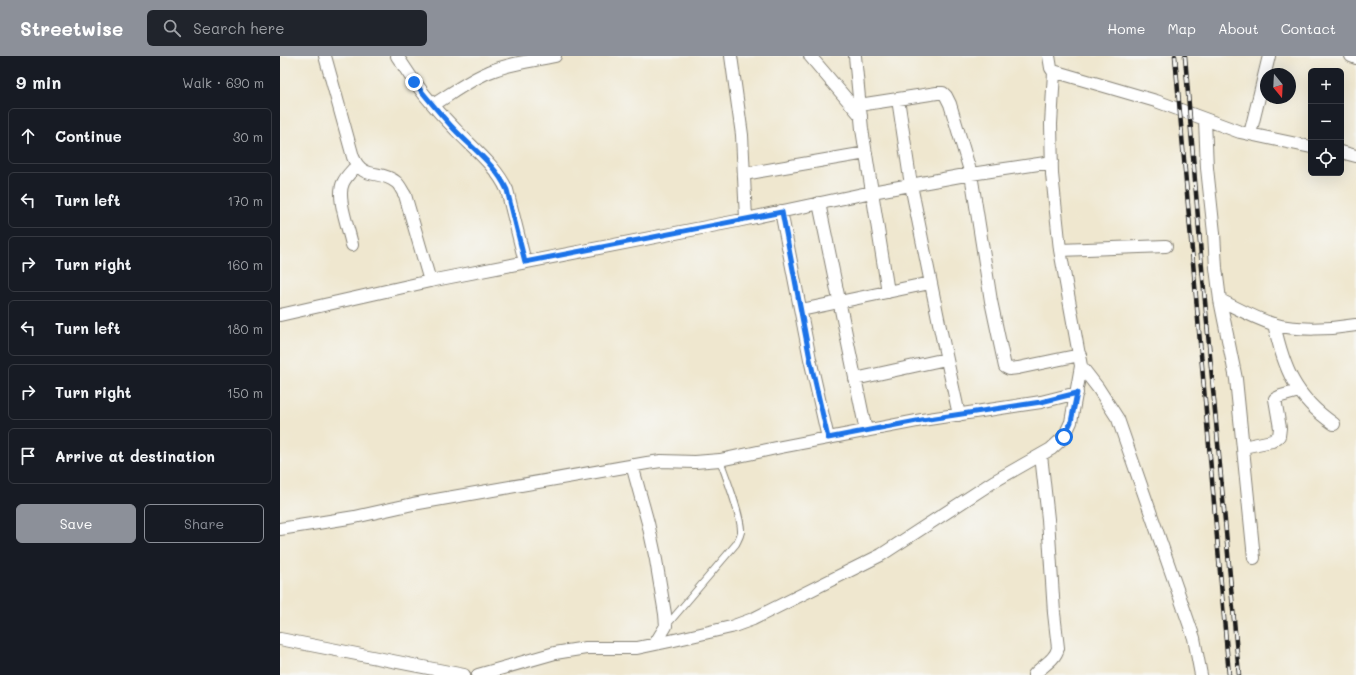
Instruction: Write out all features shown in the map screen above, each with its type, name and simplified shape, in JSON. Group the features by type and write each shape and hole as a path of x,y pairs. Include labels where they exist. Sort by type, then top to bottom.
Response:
{"street":[{"path":"326,56 353,157 357,165 362,170 386,178 395,182 401,187 405,195 430,281"},
{"path":"397,56 414,82 433,105 455,130 487,161 502,180 507,190 525,262"},
{"path":"433,105 490,71 505,66 555,56"},
{"path":"731,56 740,120 746,219"},
{"path":"810,56 860,111"},
{"path":"855,56 860,111 888,292"},
{"path":"1049,56 1051,70 1054,72 1156,101 1205,120 1250,134 1308,146"},
{"path":"1250,134 1269,56"},
{"path":"1351,56 1356,58"},
{"path":"478,675 555,653 586,648 637,648 744,623 814,590 881,555 993,482 1051,449 1064,437 1071,422 1077,393 1080,360 1060,250 1052,162 1051,124 1054,72"},
{"path":"860,111 898,99 937,93 943,93 946,96 952,110 971,174 991,301 1005,367 1009,369 1080,360"},
{"path":"898,99 911,185 930,283 959,415"},
{"path":"1205,120 1207,168 1216,268 1220,300 1233,361 1254,558"},
{"path":"744,174 866,153"},
{"path":"1344,153 1356,156"},
{"path":"280,314 430,281 782,212 872,192 971,174 1052,162"},
{"path":"352,245 341,191 345,179 357,165"},
{"path":"819,204 866,431"},
{"path":"782,212 800,310 828,438"},
{"path":"1060,250 1166,246"},
{"path":"800,310 930,283"},
{"path":"1220,300 1255,317 1285,327 1317,328 1356,325"},
{"path":"1274,324 1290,375 1299,391 1312,407 1334,424"},
{"path":"855,379 946,359"},
{"path":"1080,360 1118,419 1194,638 1201,675"},
{"path":"1243,447 1272,441 1278,438 1280,428 1275,399 1299,391"},
{"path":"280,529 356,517 413,504 632,465 661,461 686,463 720,460 922,420 1041,402 1077,393"},
{"path":"1034,675 1053,658 1058,648 1054,613 1049,526 1041,455"},
{"path":"632,465 648,523 665,614 666,626 655,644"},
{"path":"280,639 464,675"}],"lane":[{"path":"666,626 740,538 741,529 739,518 720,460"}],"railway":[{"path":"1175,56 1229,675"},
{"path":"1185,56 1202,268 1239,675"}],"route":[{"path":"414,82 455,130 487,161 502,180 507,190 525,262 782,212 810,359 828,438 922,420 1041,402 1077,393 1071,422 1064,437"}]}
